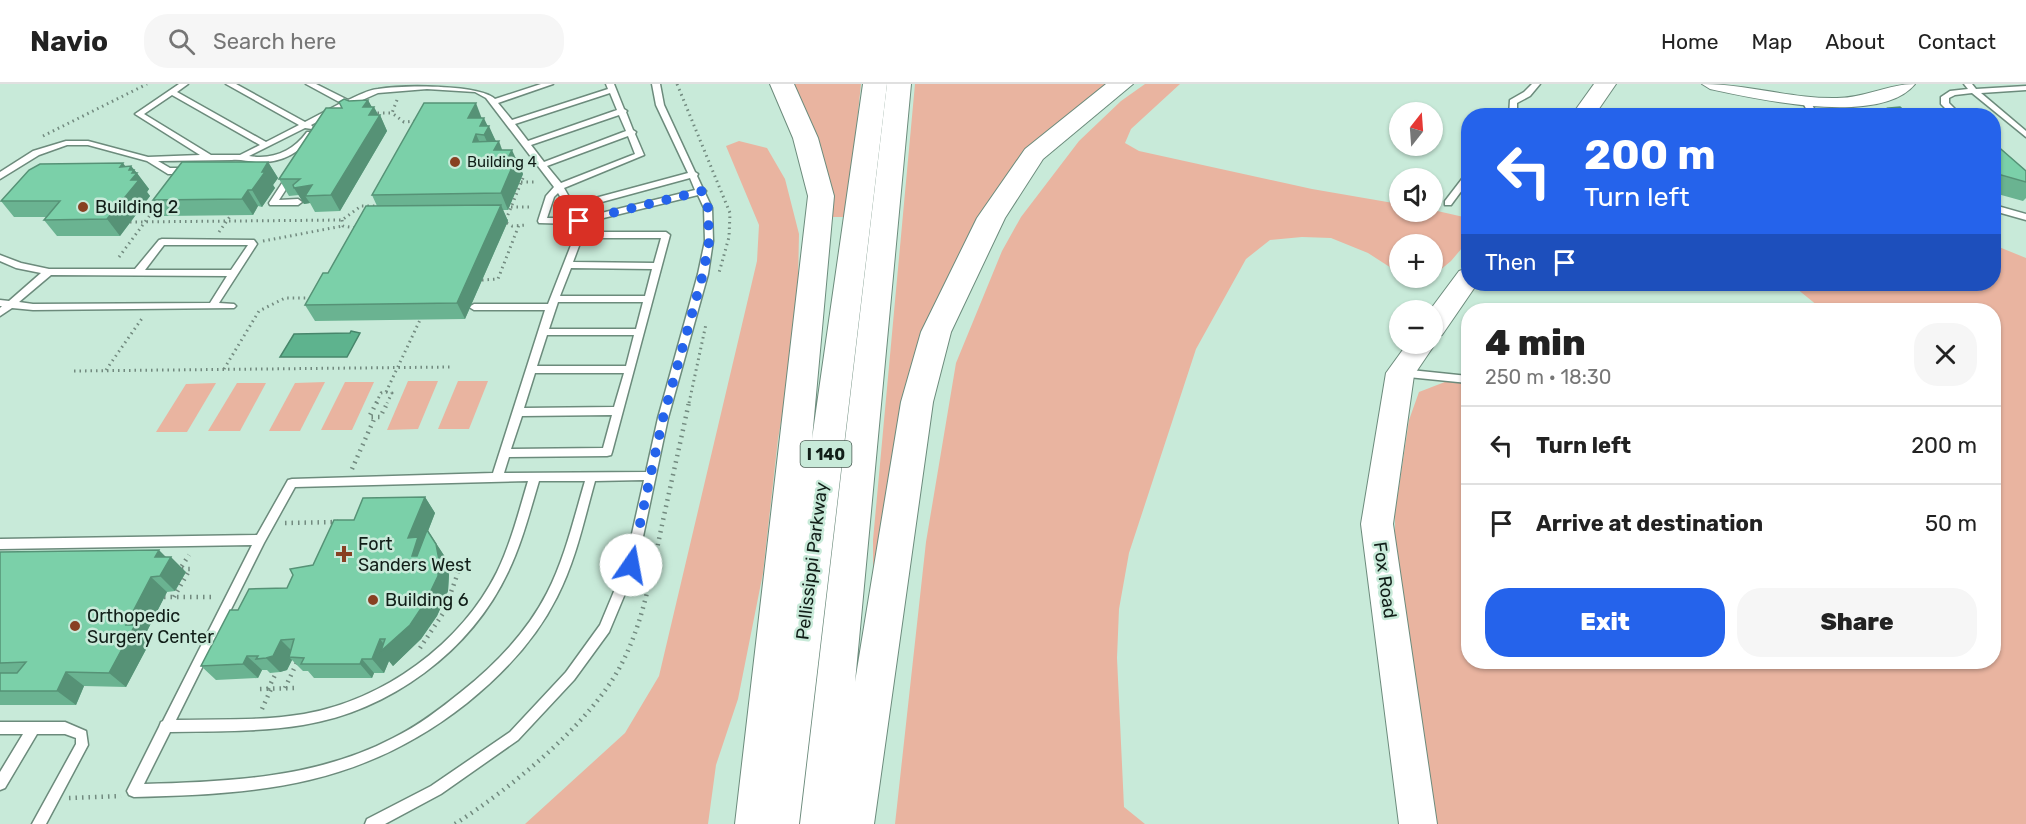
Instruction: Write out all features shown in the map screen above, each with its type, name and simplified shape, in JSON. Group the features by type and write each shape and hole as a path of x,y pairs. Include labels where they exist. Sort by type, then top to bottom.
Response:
{"highway":[{"path":"756,824 821,196 814,161 782,84"},
{"name":"Pellissippi Parkway","path":"778,824 875,84"},
{"name":"Pellissippi Parkway","path":"821,824 899,84"},
{"path":"853,824 917,402 936,332 991,218 1034,154 1121,84"}],"street":[{"path":"1588,108 1605,84"},
{"path":"1710,84 1806,101 1848,101 1875,98 1907,84"},
{"path":"1443,312 1461,287"},
{"name":"Fox Road","path":"1414,354 1400,373 1377,524 1418,824"}],"lane":[{"path":"184,84 139,114 211,159"},
{"path":"230,84 310,127"},
{"path":"310,84 347,103"},
{"path":"493,102 549,84"},
{"path":"372,824 436,790 514,736 570,676 605,628 631,565 668,396 703,274 709,242 708,208 660,105 656,84"},
{"path":"1513,108 1513,102 1527,94 1536,84"},
{"path":"0,176 36,153 66,143 88,143 148,159 243,157 310,127 321,116 380,88 479,86 511,123 560,187 579,221 579,235 543,332 497,477"},
{"path":"511,123 612,87 640,155 560,187 550,196 542,221 579,221 702,191"},
{"path":"1949,108 1945,104 1945,97 1971,87 2026,88"},
{"path":"1971,87 1995,108"},
{"path":"172,92 266,145"},
{"path":"1806,101 1810,108"},
{"path":"527,144 623,111"},
{"path":"2001,113 2026,135"},
{"path":"243,157 251,160 286,154 305,142 310,127"},
{"path":"543,165 632,132"},
{"path":"286,154 297,163 273,203 298,202"},
{"path":"148,159 168,171 201,171 226,159"},
{"path":"573,207 694,174"},
{"path":"1448,203 1461,186"},
{"path":"2001,210 2026,217"},
{"path":"505,453 607,452 666,235 579,235"},
{"path":"136,273 162,242 250,242 253,244 213,305"},
{"path":"0,258 19,266 49,272 234,273"},
{"path":"567,266 658,266"},
{"path":"0,313 4,304 49,272"},
{"path":"474,307 649,299"},
{"path":"4,304 231,306"},
{"path":"543,332 640,332"},
{"path":"531,370 630,369"},
{"path":"1400,373 1461,379"},
{"path":"518,412 619,411"},
{"path":"591,477 568,554 553,592 530,633 503,663 458,704 410,738 359,762 304,777 239,787 134,790 260,540 292,483 536,476 650,476"},
{"path":"165,726 280,722 308,718 340,710 421,669 471,622 498,582 536,476"},
{"path":"0,544 260,540"},
{"path":"0,728 75,730 82,735 82,745 39,824"},
{"path":"0,784 34,728"}],"path":[{"path":"38,140 147,84"},
{"path":"392,113 398,99"},
{"path":"369,113 392,113 404,122 424,121"},
{"path":"526,225 505,222 522,180 537,182"},
{"path":"119,257 166,194"},
{"path":"376,205 381,196"},
{"path":"130,222 342,220 358,207 376,205 384,210"},
{"path":"511,207 533,207"},
{"path":"496,214 508,214"},
{"path":"342,220 343,226"},
{"path":"482,280 498,279 519,225"},
{"path":"253,244 343,226 361,228"},
{"path":"224,369 259,311 285,298 318,298"},
{"path":"106,370 150,306"},
{"path":"387,393 420,320"},
{"path":"74,371 451,367"},
{"path":"381,393 387,393 392,393 380,417 369,417 381,393"},
{"path":"346,481 375,417"},
{"path":"269,523 343,522"},
{"path":"174,598 190,569 180,569 196,541"},
{"path":"417,654 444,612 460,567"},
{"path":"285,688 300,654"},
{"path":"262,709 276,673"},
{"path":"260,689 294,688"},
{"path":"74,798 118,797 134,790"}],"shaded area":[{"path":"793,84 861,84 847,217 833,217 822,161"},
{"path":"915,84 1111,84 1026,160 981,227 873,585 873,540"},
{"path":"1145,84 1180,84 1131,129 1125,143 1139,151 1312,189 1389,202 1389,222 1443,222 1443,212 1461,216 1461,249 1443,268 1443,234 1389,234 1389,267 1368,253 1331,238 1302,237 1270,240 1246,259 1196,349 1129,553 1119,609 1117,658 1124,807 1145,824 895,824 926,542 956,363 1002,251 1021,217 1079,141 1121,101"},
{"path":"739,141 767,148 785,179 799,234 797,331 778,439 763,573 738,699 716,765 708,824 525,824 625,733 659,676 757,261 759,225 726,146"},
{"path":"2001,248 2026,258 2026,824 1434,824 1395,565 1395,513 1409,420 1419,392 1461,376 1461,669 2001,669 2001,303 1814,303 1800,291 2001,291"},
{"path":"351,331 360,333 347,357 280,357 294,334 350,333"},
{"path":"408,381 438,381 418,429 387,430"},
{"path":"458,381 488,381 469,429 438,429"},
{"path":"325,382 300,431 269,431 295,383"},
{"path":"345,382 374,382 352,430 321,430"},
{"path":"216,383 187,432 156,432 186,384"},
{"path":"237,383 266,383 240,431 208,431"}],"building":[{"path":"344,99 368,100 363,107 374,107 369,115 380,115 331,195 305,196 312,185 294,188 293,185 300,179 279,179 326,108 342,108 339,102"},
{"name":"Building 4","path":"424,103 476,103 468,118 484,118 480,126 489,126 484,135 476,134 473,142 499,141 494,150 512,150 508,158 516,158 501,193 372,195"},
{"path":"2001,149 2026,171 2026,182 2001,175"},
{"path":"182,162 268,162 262,172 265,172 242,199 153,200"},
{"path":"123,163 120,167 131,166 129,170 137,173 131,180 139,180 107,219 44,220 60,201 1,201 29,170 40,164"},
{"path":"501,205 457,303 305,305 323,273 328,273 366,206"},
{"name":"Building 6","path":"425,497 408,538 418,537 412,556 417,556 427,530 436,544 439,560 438,576 426,601 410,625 381,651 385,639 380,639 372,659 362,659 360,664 301,664 304,658 289,657 294,639 281,640 273,656 256,659 258,656 247,656 243,664 201,666 230,610 238,610 249,589 287,588 293,575 290,569 313,565 334,520 354,520 363,498"},
{"name":"Orthopedic Surgery Center","path":"159,550 155,557 171,557 160,576 151,577 126,625 135,625 109,673 66,672 57,691 0,691 0,673 17,673 26,662 0,663 0,552"}],"place":[{"name":"Building 4","path":"455,162"},
{"name":"Building 2","path":"83,207"},
{"name":"Fort Sanders West","path":"344,554"},
{"name":"Building 6","path":"373,600"},
{"name":"Orthopedic Surgery Center","path":"75,626"}],"route":[{"path":"579,221 702,191 708,208 709,242 703,274 663,418 631,565"}]}
